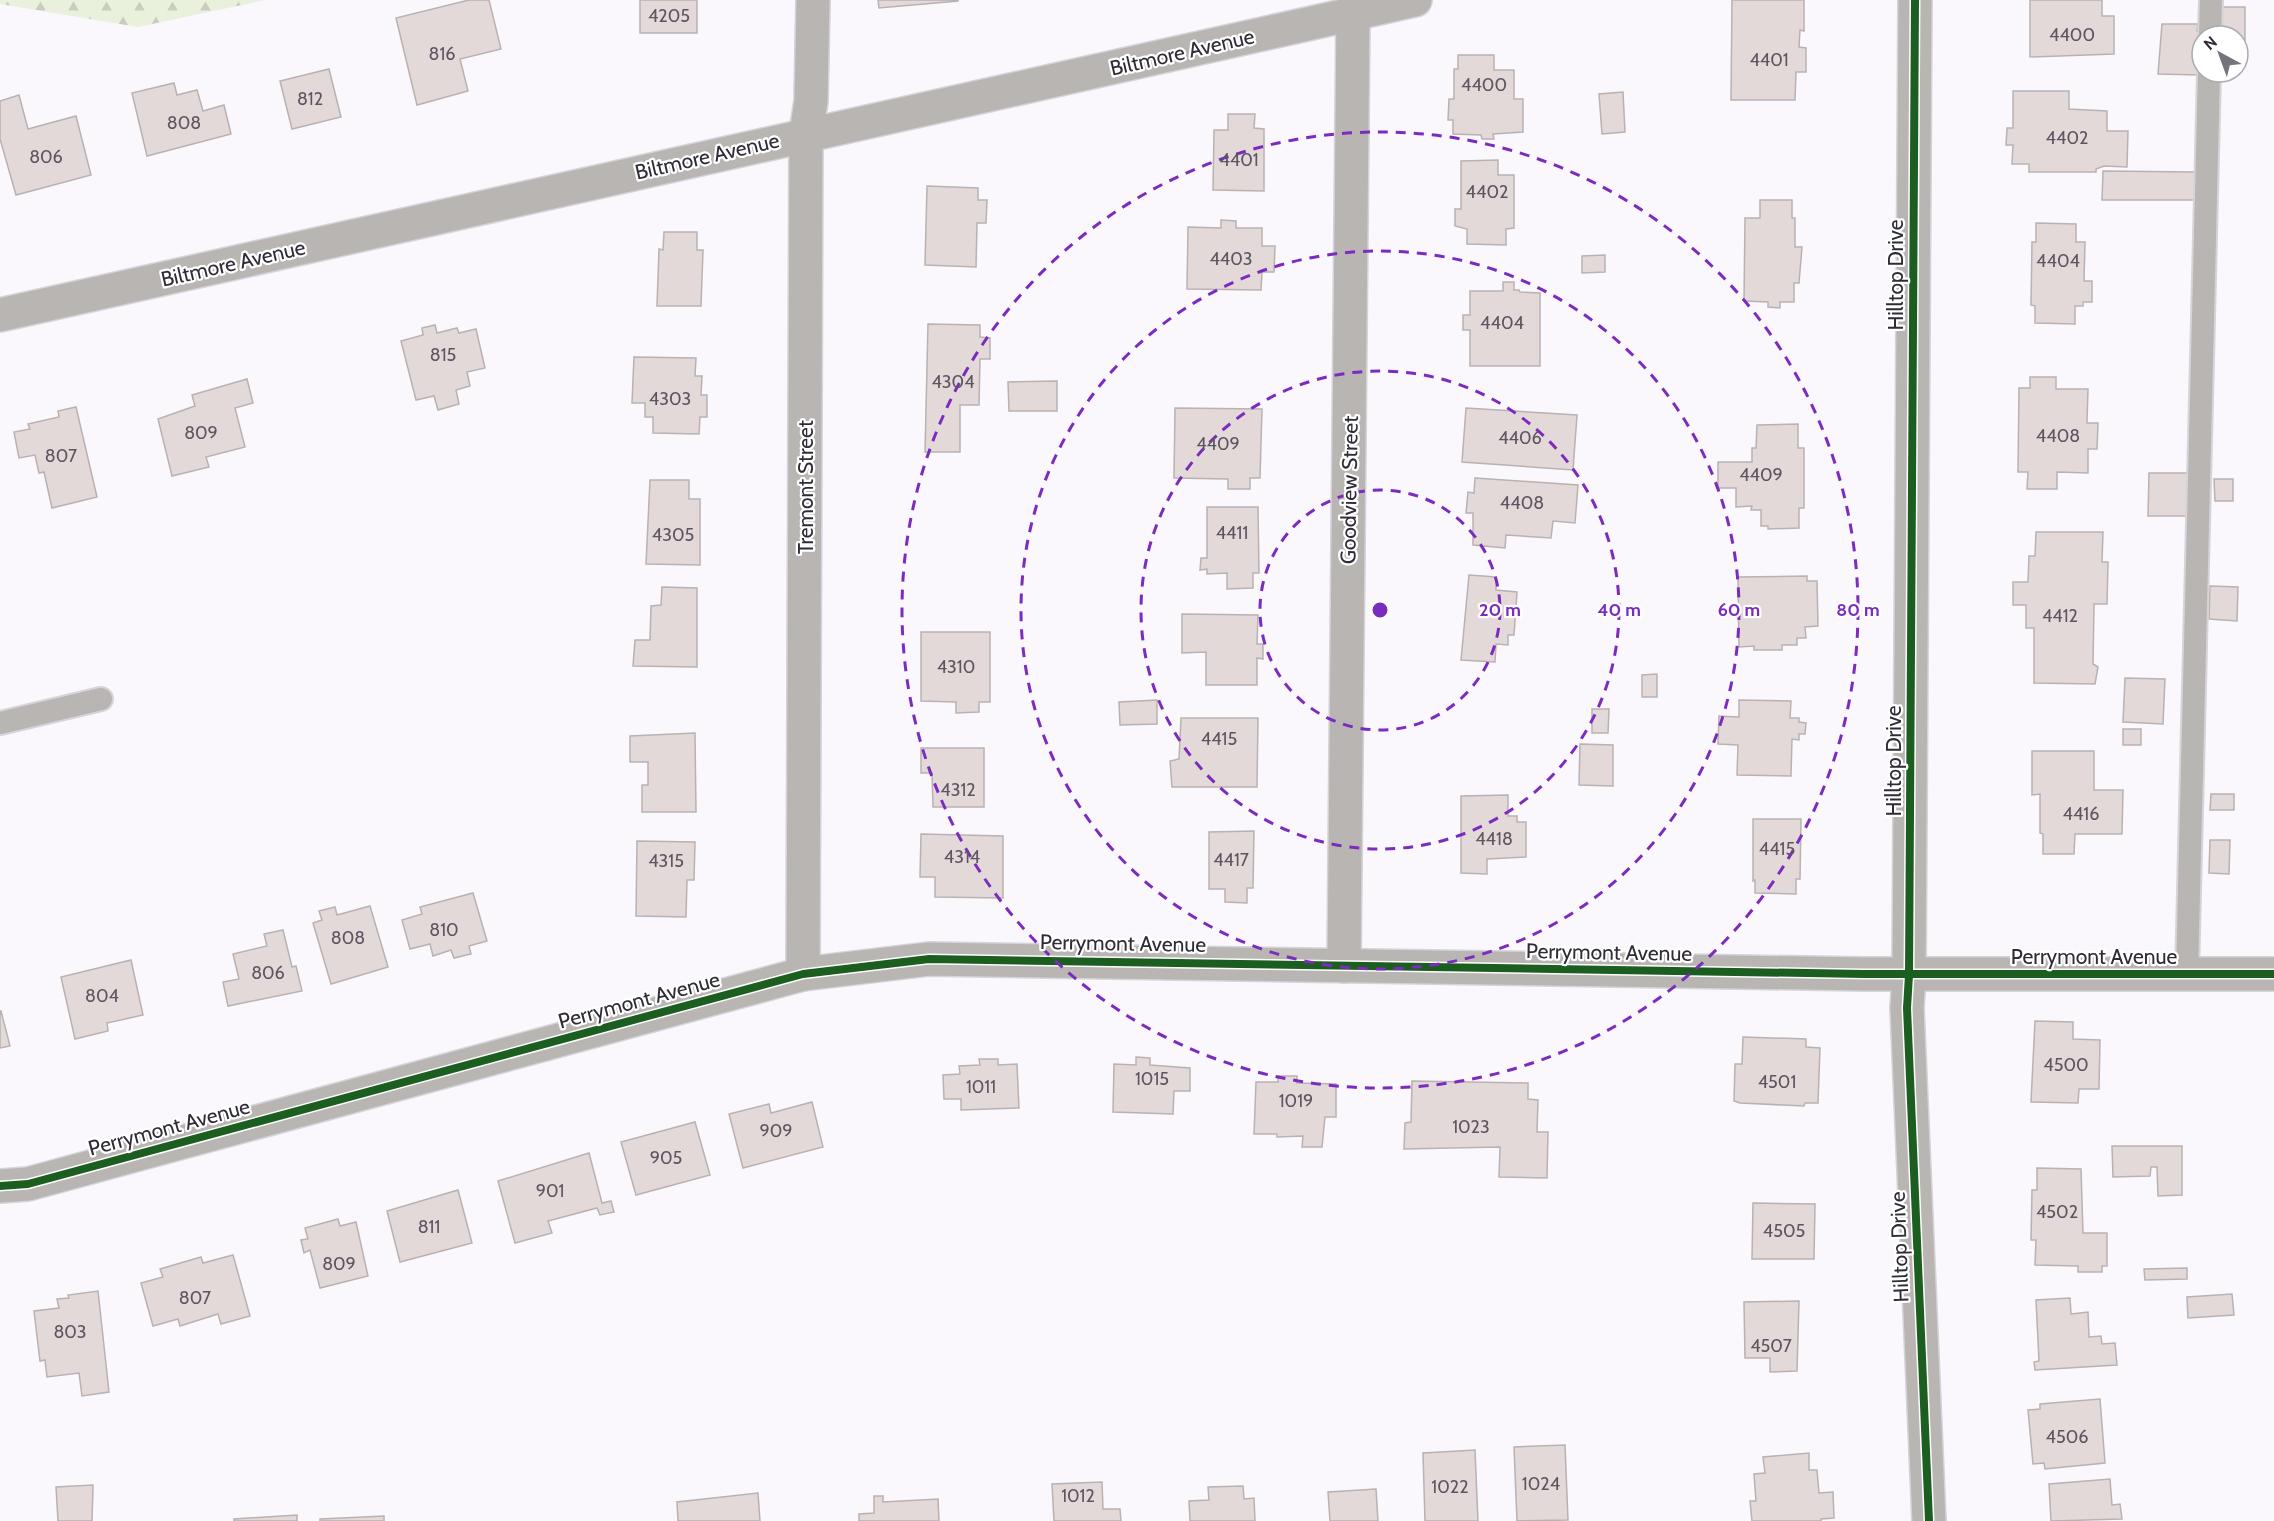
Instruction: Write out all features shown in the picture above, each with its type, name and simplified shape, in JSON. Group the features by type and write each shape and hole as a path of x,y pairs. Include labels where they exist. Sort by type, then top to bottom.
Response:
{"street":[{"name":"Tremont Street","path":"803,974 806,134 812,101 813,0"},
{"name":"Biltmore Avenue","path":"0,315 1415,0"},
{"name":"Hilltop Drive","path":"1915,0 1909,975 1906,1008 1929,1521"},
{"name":"Goodview Street","path":"1344,966 1353,13"},
{"name":"Perrymont Avenue","path":"0,1186 28,1184 803,974 929,959 1080,959 1344,966 1909,975 2274,974"}],"lane":[{"path":"2210,24 2211,0"},
{"path":"2187,974 2209,84"},
{"path":"0,723 101,699"}],"green space":[{"path":"0,0 265,0 138,27 0,4"}],"building":[{"path":"469,0 489,0 501,49 460,59 468,91 417,105 396,18"},
{"path":"640,0 697,0 697,33 640,33"},
{"path":"878,0 958,0 958,1 879,8"},
{"path":"1732,0 1804,0 1804,31 1800,30 1799,47 1806,48 1806,72 1796,72 1795,100 1731,100"},
{"path":"2030,0 2102,0 2102,16 2114,16 2114,54 2030,57"},
{"path":"2221,7 2245,7 2245,24 2221,24"},
{"path":"2162,24 2190,24 2190,75 2158,74"},
{"path":"1458,55 1494,55 1494,70 1514,70 1514,99 1523,99 1523,132 1493,134 1494,139 1482,139 1481,135 1453,134 1453,120 1448,120 1449,99 1454,99 1454,69 1458,69"},
{"path":"329,69 341,117 292,129 280,81"},
{"path":"174,83 177,95 197,90 203,111 224,105 231,134 147,156 132,93"},
{"path":"2013,91 2069,91 2069,109 2107,111 2107,131 2128,131 2127,167 2104,166 2096,169 2096,172 2029,172 2029,164 2012,164 2013,145 2006,145 2007,128 2013,128"},
{"path":"1623,92 1625,132 1602,134 1599,94"},
{"path":"19,95 28,129 76,116 91,175 16,195 0,139 0,101"},
{"path":"1228,114 1255,114 1254,128 1264,129 1264,191 1213,190 1214,130 1228,130"},
{"path":"1498,160 1498,175 1514,175 1514,228 1506,229 1506,245 1467,244 1467,229 1455,226 1455,209 1461,209 1461,161"},
{"path":"2103,171 2195,172 2195,200 2102,200"},
{"path":"927,186 978,188 978,200 987,200 986,223 977,223 976,267 925,265"},
{"path":"1760,200 1792,200 1792,218 1795,218 1795,247 1802,247 1799,283 1794,283 1794,302 1780,302 1780,308 1768,307 1768,302 1744,301 1745,218 1760,218"},
{"path":"1221,220 1236,221 1236,228 1262,228 1262,246 1275,246 1274,272 1262,272 1261,290 1187,289 1188,227 1221,228"},
{"path":"2036,223 2076,224 2076,242 2085,242 2084,281 2092,281 2092,302 2083,302 2083,306 2075,306 2075,324 2035,323 2035,306 2031,305 2032,242 2036,242"},
{"path":"664,232 697,232 697,250 703,250 701,306 657,306 659,249 663,250"},
{"path":"1605,255 1605,272 1582,273 1582,256"},
{"path":"1503,282 1514,282 1514,290 1520,292 1540,293 1540,366 1470,366 1470,330 1463,330 1463,315 1470,315 1470,291 1503,291"},
{"path":"928,324 980,325 980,337 990,338 990,359 980,359 979,405 960,405 960,452 925,452"},
{"path":"435,325 437,333 457,328 459,333 476,329 485,368 467,372 470,386 456,390 459,404 438,410 434,396 416,400 401,341 423,335 422,328"},
{"path":"634,357 696,358 695,376 702,376 701,395 707,395 707,417 700,417 699,434 653,433 653,417 645,417 645,403 632,403"},
{"path":"2030,377 2056,377 2056,389 2088,389 2087,423 2098,423 2097,449 2088,449 2088,473 2057,472 2057,489 2027,489 2028,472 2018,472 2019,388 2030,388"},
{"path":"247,379 253,403 235,408 245,447 206,457 209,467 172,476 158,419 195,406 192,395"},
{"path":"1057,381 1057,411 1009,411 1008,382"},
{"path":"76,407 97,497 52,508 44,472 39,473 35,455 19,458 14,432 30,429 28,424 59,417 58,411"},
{"path":"1175,408 1262,409 1260,478 1250,478 1250,489 1228,489 1228,479 1174,478"},
{"path":"1466,408 1577,415 1573,470 1462,462"},
{"path":"1798,424 1798,448 1804,448 1804,508 1799,508 1799,528 1768,529 1768,526 1761,526 1761,510 1751,510 1752,506 1736,507 1736,488 1718,488 1718,462 1752,462 1752,448 1756,448 1757,425"},
{"path":"2149,473 2192,473 2191,516 2148,516"},
{"path":"1475,478 1578,485 1575,523 1553,521 1551,538 1506,535 1505,548 1473,545 1473,513 1466,513 1468,492 1474,493"},
{"path":"2214,479 2233,479 2233,501 2215,501"},
{"path":"650,480 689,480 689,499 700,499 700,565 646,564"},
{"path":"1207,507 1258,507 1259,573 1253,573 1253,588 1227,589 1227,573 1207,574 1207,569 1200,570 1201,558 1207,558"},
{"path":"2036,532 2103,532 2102,562 2108,562 2107,604 2094,604 2093,664 2098,667 2095,684 2034,683 2034,628 2026,628 2026,605 2013,605 2013,582 2028,582 2029,556 2035,556"},
{"path":"1469,575 1496,577 1496,590 1517,592 1514,635 1508,635 1508,645 1496,644 1495,662 1461,660"},
{"path":"1807,576 1807,581 1817,581 1818,626 1805,627 1806,638 1797,638 1797,645 1782,645 1782,650 1754,650 1754,646 1739,647 1738,577"},
{"path":"2210,586 2238,587 2237,621 2209,619"},
{"path":"662,587 697,588 697,667 633,666 635,640 650,640 651,606 661,605"},
{"path":"1182,614 1258,615 1257,644 1263,644 1263,659 1257,658 1257,685 1206,685 1206,652 1182,653"},
{"path":"921,632 990,632 990,702 979,702 979,712 956,713 956,702 921,701"},
{"path":"1657,674 1657,697 1642,697 1642,675"},
{"path":"2125,678 2165,679 2163,724 2123,722"},
{"path":"1157,700 1157,724 1120,725 1119,702"},
{"path":"1739,700 1791,701 1790,718 1799,718 1799,722 1806,723 1805,734 1799,734 1799,740 1792,739 1791,776 1737,775 1738,745 1718,744 1719,716 1739,717"},
{"path":"1592,709 1609,709 1608,733 1592,733"},
{"path":"1181,718 1258,718 1257,787 1172,787 1170,761 1179,759"},
{"path":"2123,729 2141,729 2141,745 2123,745"},
{"path":"695,733 696,812 642,812 642,785 648,785 648,762 630,762 630,736"},
{"path":"1580,744 1613,745 1613,786 1579,785"},
{"path":"921,748 984,748 984,807 933,807 932,773 921,773"},
{"path":"2032,751 2094,751 2094,790 2123,790 2122,834 2075,834 2074,854 2043,854 2043,834 2040,833 2040,794 2032,795"},
{"path":"2211,794 2234,794 2234,810 2210,810"},
{"path":"1508,795 1508,816 1517,816 1517,822 1526,822 1526,857 1487,859 1487,874 1461,873 1461,796"},
{"path":"1753,819 1801,819 1800,879 1796,879 1796,894 1755,893"},
{"path":"1254,831 1253,888 1247,888 1247,903 1225,902 1225,889 1209,889 1209,832"},
{"path":"921,834 1003,836 1003,898 935,897 935,877 920,877"},
{"path":"2210,840 2230,840 2229,874 2209,873"},
{"path":"637,841 695,842 694,880 687,880 686,917 636,916"},
{"path":"473,893 487,941 469,946 471,954 454,958 451,950 433,956 430,944 410,949 402,920 422,914 420,907"},
{"path":"370,906 388,967 331,984 313,923 322,920 319,911 335,907 337,915"},
{"path":"283,930 292,967 296,966 302,991 228,1006 223,982 239,979 233,954 267,946 264,934"},
{"path":"131,960 143,1015 107,1023 108,1031 75,1039 61,977"},
{"path":"0,1011 10,1046 0,1048"},
{"path":"2035,1021 2073,1022 2073,1039 2100,1040 2099,1089 2079,1089 2078,1103 2031,1102"},
{"path":"1743,1037 1806,1039 1806,1047 1820,1048 1818,1103 1805,1103 1804,1106 1734,1101 1735,1064 1742,1064"},
{"path":"1136,1057 1150,1058 1150,1065 1190,1068 1190,1091 1174,1091 1173,1114 1113,1112 1114,1064 1136,1065"},
{"path":"979,1059 998,1059 998,1065 1017,1064 1019,1108 961,1110 961,1099 944,1099 943,1075 960,1074 959,1066 980,1065"},
{"path":"1278,1076 1297,1076 1297,1083 1336,1084 1336,1117 1325,1117 1322,1147 1302,1147 1303,1136 1277,1137 1277,1134 1254,1134 1256,1082 1278,1082"},
{"path":"1412,1081 1528,1083 1528,1099 1538,1100 1537,1132 1548,1132 1547,1178 1499,1177 1500,1147 1404,1149 1405,1123 1411,1122"},
{"path":"812,1102 823,1147 743,1168 729,1114 769,1104 771,1113"},
{"path":"695,1122 710,1175 636,1195 621,1142"},
{"path":"2112,1146 2182,1146 2182,1195 2158,1196 2157,1167 2151,1167 2150,1176 2113,1177"},
{"path":"589,1153 602,1203 611,1201 614,1212 600,1215 597,1208 548,1221 552,1233 515,1243 498,1181"},
{"path":"2037,1168 2081,1169 2083,1233 2107,1233 2107,1266 2102,1266 2102,1272 2078,1272 2078,1266 2035,1265 2036,1240 2031,1240 2032,1190 2037,1190"},
{"path":"458,1190 472,1243 400,1262 387,1211"},
{"path":"1753,1203 1815,1204 1814,1259 1752,1259"},
{"path":"338,1219 340,1226 356,1222 368,1276 320,1288 310,1250 304,1253 301,1240 308,1239 305,1228"},
{"path":"233,1255 250,1316 221,1324 218,1314 180,1326 178,1319 153,1326 141,1283 163,1277 160,1269 201,1257 203,1263"},
{"path":"2187,1268 2187,1279 2145,1280 2144,1269"},
{"path":"98,1291 109,1392 82,1396 79,1373 47,1377 45,1360 40,1361 34,1311 59,1308 57,1299 69,1298 68,1295"},
{"path":"2232,1294 2234,1315 2188,1318 2187,1297"},
{"path":"2070,1298 2071,1314 2088,1312 2089,1337 2101,1336 2102,1344 2115,1343 2117,1365 2035,1370 2034,1362 2039,1361 2036,1300"},
{"path":"1799,1301 1797,1371 1770,1372 1770,1358 1745,1358 1744,1302"},
{"path":"2100,1399 2105,1463 2045,1469 2044,1463 2033,1464 2028,1410 2040,1409 2040,1404"},
{"path":"1565,1445 1568,1520 1517,1521 1514,1447"},
{"path":"1475,1450 1478,1521 1425,1521 1423,1453"},
{"path":"1809,1453 1809,1470 1817,1470 1819,1493 1833,1492 1834,1518 1821,1519 1821,1521 1752,1521 1750,1501 1756,1501 1754,1474 1765,1473 1763,1457"},
{"path":"2110,1479 2112,1505 2120,1504 2122,1519 2051,1521 2049,1484"},
{"path":"1102,1482 1103,1509 1120,1509 1121,1521 1054,1521 1052,1484"},
{"path":"93,1485 92,1521 58,1521 56,1487"},
{"path":"1243,1486 1244,1499 1254,1498 1255,1521 1190,1521 1189,1501 1209,1500 1208,1487"},
{"path":"1376,1489 1378,1521 1330,1521 1328,1492"},
{"path":"758,1493 760,1521 678,1521 677,1502"},
{"path":"874,1496 883,1496 883,1502 938,1499 939,1521 859,1521 859,1514 874,1513"},
{"path":"297,1515 297,1521 234,1521 234,1519"},
{"path":"384,1516 384,1521 320,1521 320,1519"}],"cycle path":[{"path":"1915,0 1907,1008 1929,1521"},
{"path":"0,1186 28,1184 803,974 929,959 1864,974 2274,974"}]}
